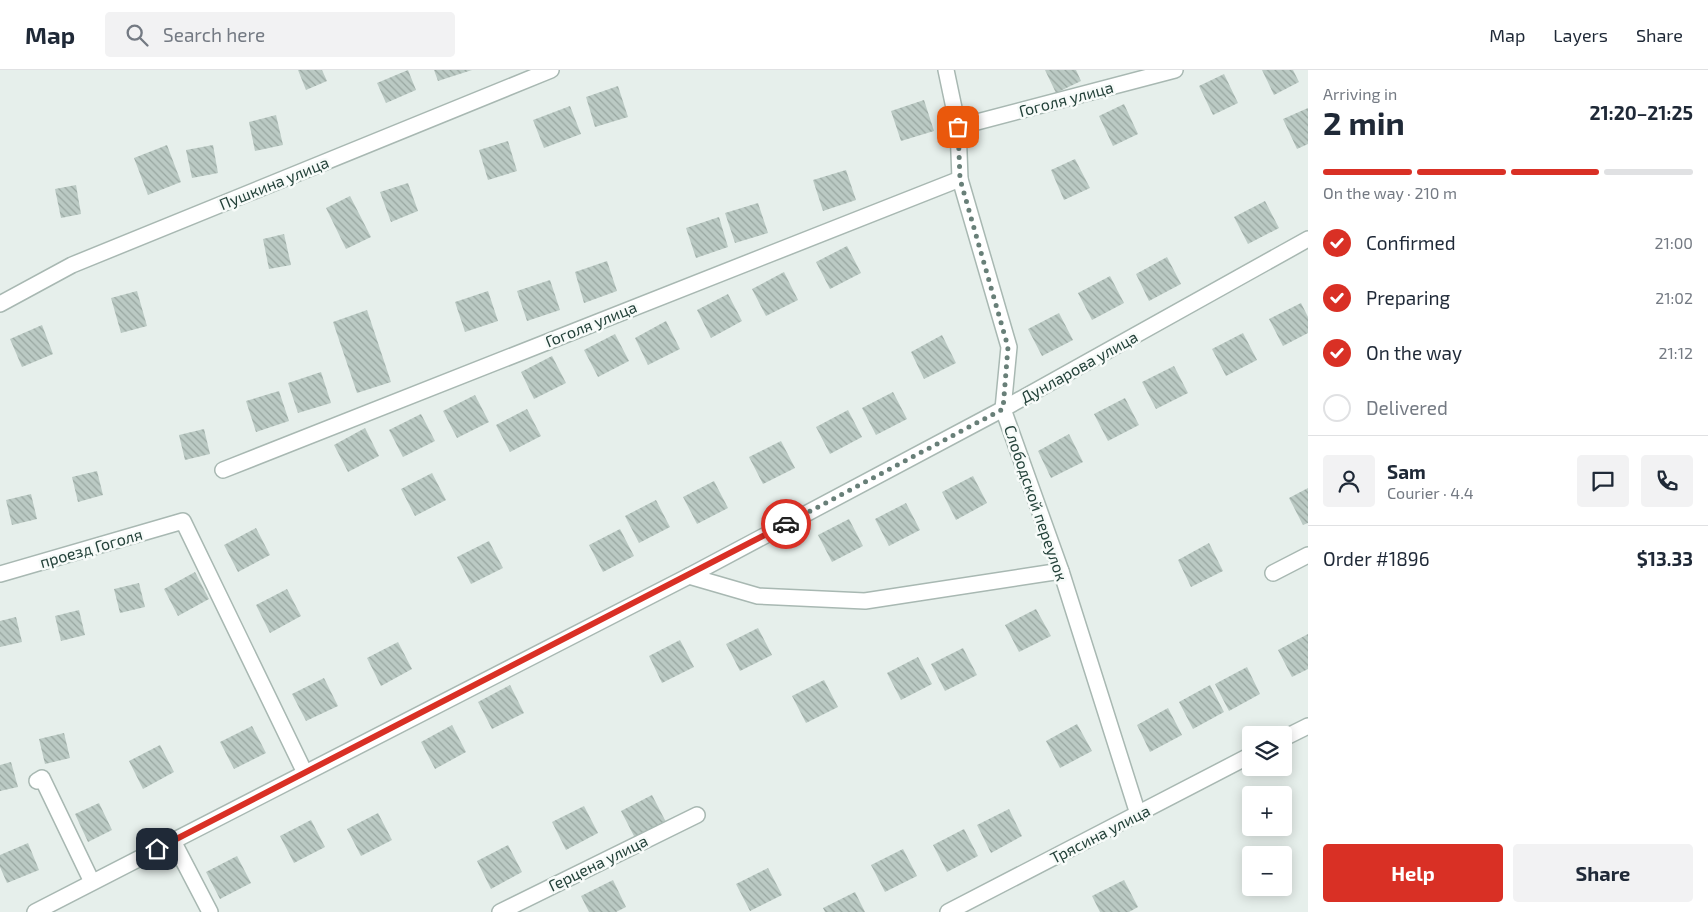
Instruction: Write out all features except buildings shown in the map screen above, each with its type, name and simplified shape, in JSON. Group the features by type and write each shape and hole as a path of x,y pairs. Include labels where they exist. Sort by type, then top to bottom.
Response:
{"street":[{"name":"Пушкина улица","path":"0,304 72,265 519,85 551,70"},
{"name":"Слободской переулок","path":"946,70 958,127 960,179 1008,347 1003,409 1060,571 1138,814"},
{"name":"Гоголя улица","path":"958,127 1175,70"},
{"name":"Гоголя улица","path":"222,470 960,179"},
{"name":"Дунларова улица","path":"35,912 689,576 1003,409 1308,239"},
{"name":"проезд Гоголя","path":"0,574 183,521 305,773"},
{"path":"1273,572 1308,555"},
{"path":"689,576 758,596 865,601 1060,571"},
{"path":"1292,734 1308,726"},
{"name":"Трясина улица","path":"948,912 1242,760"},
{"path":"37,781 42,778 92,882"},
{"name":"Герцена улица","path":"500,912 697,815"},
{"path":"173,841 210,912"}],"way so far":[{"path":"786,524 1003,409 1008,347 960,179 958,127"}],"route":[{"path":"157,849 689,576 786,524"}]}
